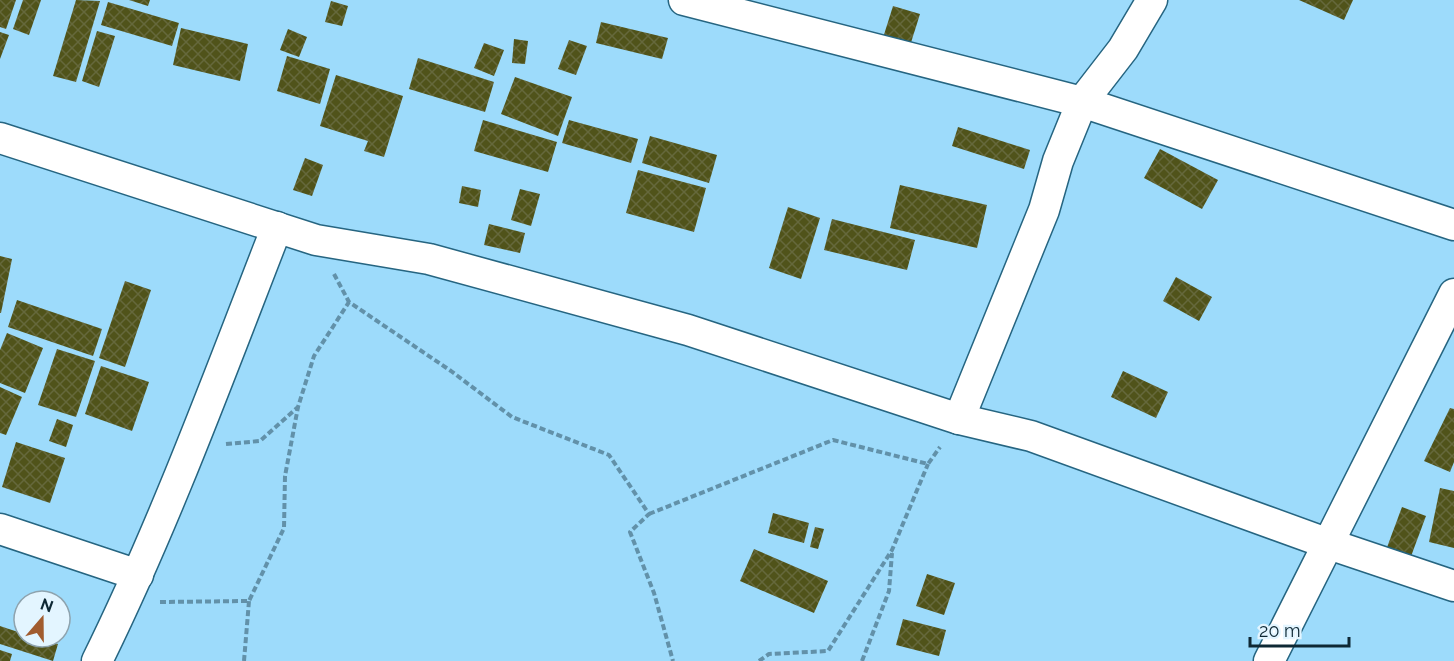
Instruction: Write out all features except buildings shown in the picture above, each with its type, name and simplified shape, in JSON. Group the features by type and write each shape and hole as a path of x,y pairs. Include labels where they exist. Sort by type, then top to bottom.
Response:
{"street":[{"path":"684,0 1082,102 1454,225"},
{"path":"959,419 1044,210 1058,161 1082,102 1123,49 1152,0"},
{"path":"0,138 316,240 429,259 688,330 959,419 1030,436 1329,544 1454,586"},
{"path":"97,661 126,603 194,441 277,227"},
{"path":"1269,661 1454,294"},
{"path":"0,529 138,575"}],"path":[{"path":"316,240 349,302 451,371 512,417 609,455 649,514"},
{"path":"244,661 249,601 284,528 285,476 298,407 314,356 349,302"},
{"path":"194,441 212,445 260,441 298,407"},
{"path":"759,661 769,654 828,651 892,550 928,464 959,419"},
{"path":"673,661 654,594 630,532 649,514 833,440 928,464"},
{"path":"862,661 889,591 892,550"},
{"path":"126,603 249,601"}]}
